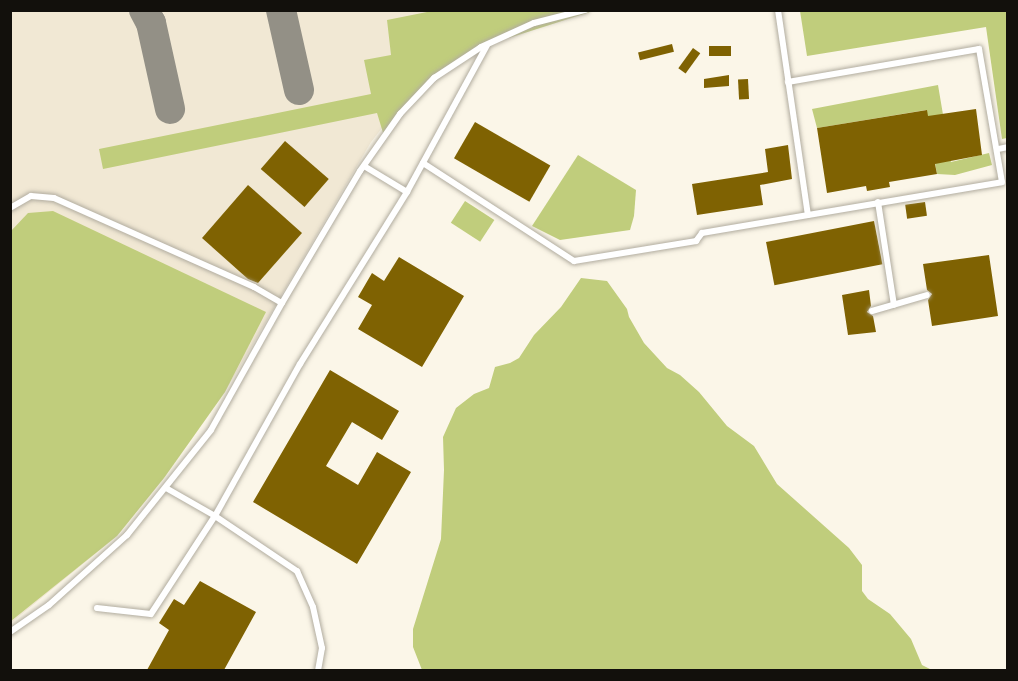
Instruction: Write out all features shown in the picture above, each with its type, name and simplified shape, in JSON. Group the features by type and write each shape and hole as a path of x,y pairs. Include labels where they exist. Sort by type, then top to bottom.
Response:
{"lane":[{"path":"10,632 49,605 127,535 211,429 282,303 364,166 400,114 434,78 461,59 534,23 585,10"},
{"path":"778,10 808,215"},
{"path":"97,608 151,614 215,516 300,364 407,192 487,45"},
{"path":"423,163 574,261 696,241 702,233 1002,182 979,49 788,82"},
{"path":"998,149 1008,147"},
{"path":"364,166 407,192"},
{"path":"10,208 31,196 54,198 254,287 282,303"},
{"path":"878,202 894,305"},
{"path":"872,311 927,295"},
{"path":"166,488 215,516 297,571 313,607 322,648 318,670"}],"shaded area":[{"path":"11,11 573,11 510,26 420,80 371,142 225,392 164,478 117,536 11,623"}],"green space":[{"path":"437,10 593,11 487,45 434,78 384,136 377,113 103,169 99,149 371,94 364,60 391,55 387,20"},
{"path":"800,11 1007,11 1007,138 1002,139 986,27 807,56"},
{"path":"938,85 951,162 989,153 992,165 955,175 937,174 926,110 817,128 812,109"},
{"path":"578,155 636,190 634,216 630,230 560,240 532,226"},
{"path":"465,201 494,220 480,242 451,223"},
{"path":"53,211 266,312 225,392 164,478 117,536 11,621 11,231 28,213"},
{"path":"581,278 607,281 627,309 644,343 667,368 680,375 699,392 727,426 754,446 777,484 849,548 862,565 862,591 868,599 890,614 911,639 922,665 932,670 422,670 413,647 413,629 441,539 443,437 456,408 474,394 489,388 495,367 519,358 534,335 561,307"}],"building":[{"path":"672,44 674,52 640,60 638,52"},
{"path":"709,46 731,46 731,56 709,56"},
{"path":"693,48 700,53 686,74 678,68"},
{"path":"729,75 729,86 704,88 704,79"},
{"path":"748,79 749,99 739,99 738,80"},
{"path":"976,109 982,155 935,164 937,174 889,182 890,187 867,191 866,186 827,193 817,128 927,110 928,116"},
{"path":"475,122 550,166 529,202 454,158"},
{"path":"285,141 329,179 304,207 261,169"},
{"path":"788,145 792,179 760,185 763,205 697,215 692,184 768,172 765,149"},
{"path":"248,185 302,233 258,283 248,279 202,238"},
{"path":"925,202 927,216 907,219 905,205"},
{"path":"874,221 882,264 774,285 766,242"},
{"path":"989,255 998,316 932,326 928,300 932,294 927,290 923,264"},
{"path":"399,257 464,296 422,367 358,329 372,305 358,297 372,273 384,281"},
{"path":"869,290 871,306 867,312 873,316 876,332 848,335 842,295"},
{"path":"330,370 399,411 382,440 352,422 326,466 358,485 377,452 411,472 357,564 253,502"},
{"path":"200,581 256,612 224,670 147,670 169,630 159,623 174,599 184,605"}],"taxiway":[{"path":"144,10 151,23 170,109"},
{"path":"281,10 299,90"}]}
